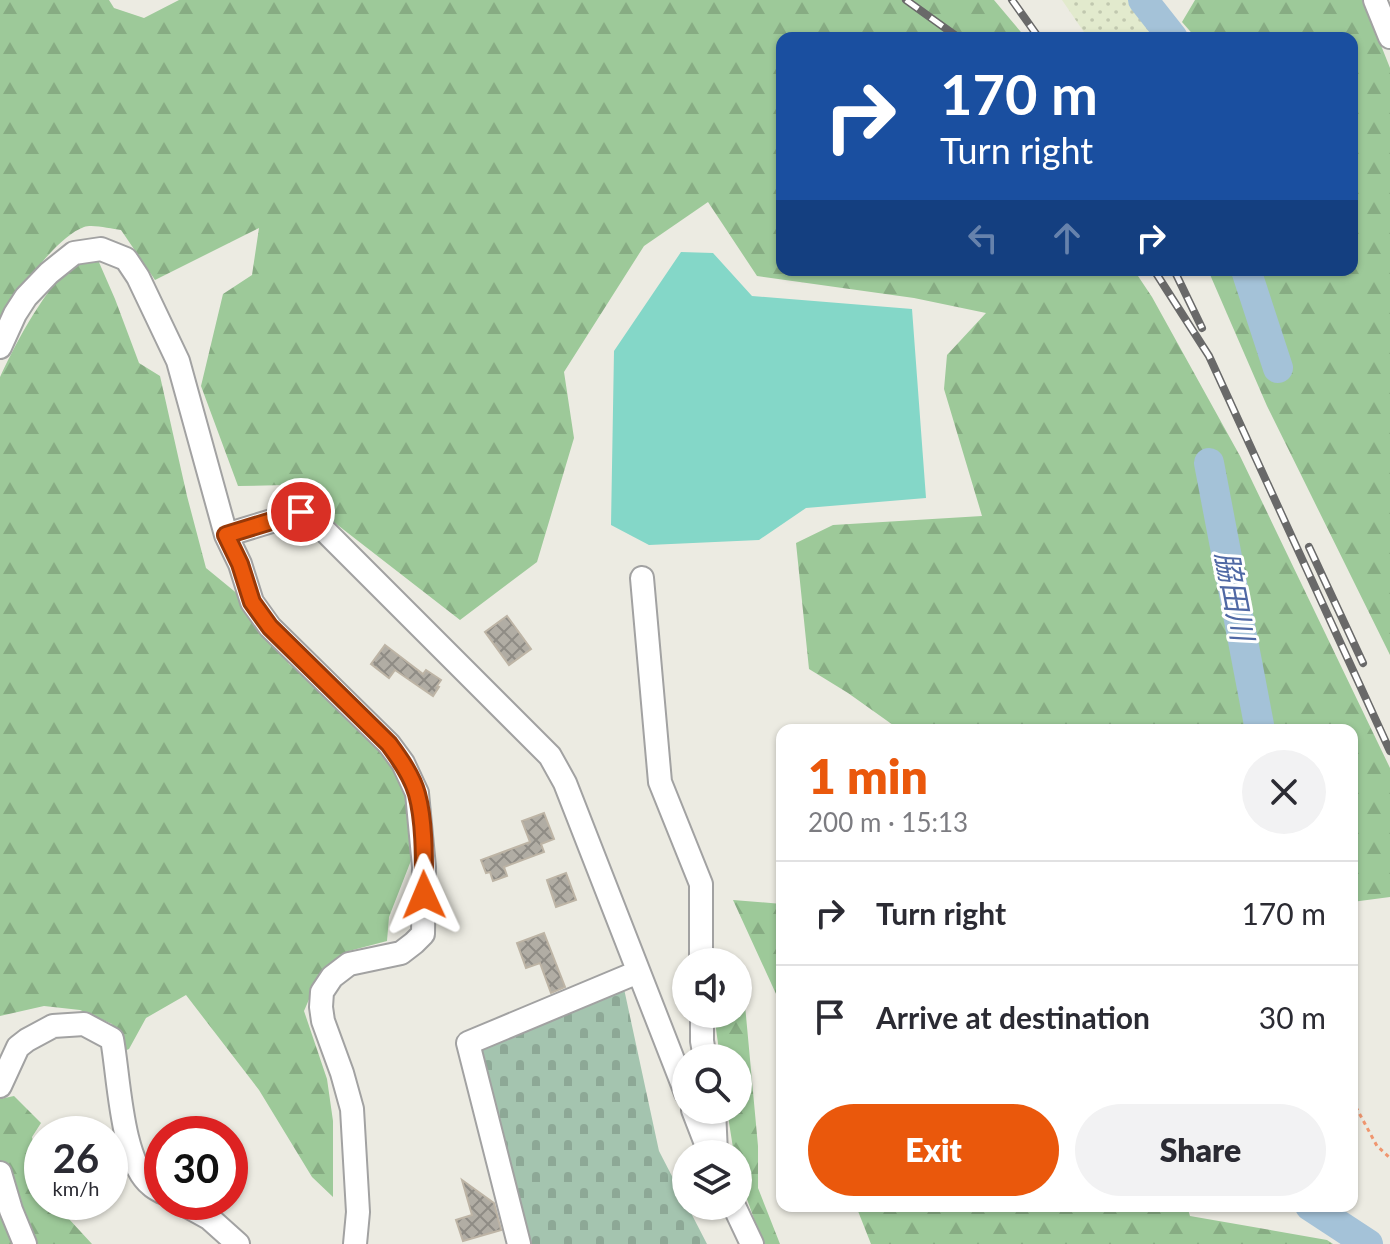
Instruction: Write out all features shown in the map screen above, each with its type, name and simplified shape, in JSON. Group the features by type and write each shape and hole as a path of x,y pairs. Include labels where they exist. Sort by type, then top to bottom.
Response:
{"street":[{"path":"1375,0 1390,37"},
{"path":"0,347 26,297 74,253 101,249 126,259 138,277 178,361 226,535 240,564 252,602 270,627 389,744 403,763 417,793 424,867 423,934 401,953 349,964 332,977 322,992 323,1021 352,1109 358,1212 355,1244"},
{"path":"226,535 301,512 311,517 550,756 565,783 672,1058"},
{"path":"642,578 660,782 701,884 701,948"},
{"path":"519,1244 468,1043 638,972"},
{"path":"0,1086 18,1047 53,1026 84,1024 112,1039 126,1138 144,1176"},
{"path":"0,1173 25,1244"},
{"path":"211,1220 238,1244"},
{"path":"741,1220 752,1244"}],"path":[{"path":"1358,1111 1377,1146 1390,1158"}],"green space":[{"path":"0,0 109,0 114,8 144,18 179,0 994,0 1021,32 776,32 776,276 1138,276 1240,456 1390,768 1390,897 1358,901 1358,724 892,724 809,669 796,543 833,525 982,516 944,389 947,355 986,313 914,298 757,276 708,202 644,246 564,372 574,438 537,562 460,620 286,485 238,486 201,386 223,294 252,275 259,228 155,280 121,230 84,227 72,233 48,255 0,325"},
{"path":"1062,0 1140,0 1152,32 1084,32"},
{"path":"1195,0 1363,0 1390,68 1390,655 1267,406 1211,276 1358,276 1358,32 1191,32 1182,22"},
{"path":"77,257 98,260 139,363 160,376 206,568 256,609 289,664 351,715 389,755 412,802 412,858 389,917 387,941 349,951 319,976 304,1011 327,1079 333,1121 333,1197 312,1177 259,1090 186,995 146,1018 129,1049 122,1052 112,1024 80,1010 44,1006 0,1016 0,377 34,314"},
{"path":"733,900 776,904 776,994"},
{"path":"623,984 659,1151 672,1176 672,1220 695,1220 707,1244 530,1244 481,1043"},
{"path":"716,1028 747,1028 749,1044 718,1044"},
{"path":"752,1081 758,1188 780,1244 763,1244 752,1213 752,1140 732,1140 729,1124 752,1124"},
{"path":"14,1096 34,1116 24,1116 24,1220 70,1220 92,1244 0,1244 0,1099"},
{"path":"858,1212 1189,1212 1190,1216 1327,1240 1333,1244 871,1244"}],"shaded area":[{"path":"681,252 713,253 752,296 912,309 926,498 806,508 759,540 649,545 611,525 614,351"}],"building":[{"path":"507,616 531,649 509,665 485,632"},
{"path":"385,645 423,674 426,670 441,680 433,696 395,670 389,678 371,664"},
{"path":"544,813 554,839 541,844 544,852 504,867 507,876 493,881 481,860 530,842 522,821"},
{"path":"566,873 576,900 556,907 547,880"},
{"path":"544,933 565,987 551,993 540,963 526,968 517,943"},
{"path":"462,1180 494,1203 501,1230 463,1241 456,1220 472,1215"}],"waterway":[{"name":"脇田川","path":"1143,0 1168,32"},
{"name":"脇田川","path":"1248,276 1278,368"},
{"name":"脇田川","path":"1209,463 1259,724"},
{"name":"脇田川","path":"1319,1212 1368,1244"}],"railway":[{"path":"906,0 951,32"},
{"path":"1012,0 1035,32"},
{"path":"1158,276 1209,356 1390,751"},
{"path":"1177,276 1202,328"},
{"path":"1309,547 1363,663"}],"route":[{"path":"301,512 226,535 240,564 252,602 270,627 389,744 403,763 417,793 424,895"}]}
